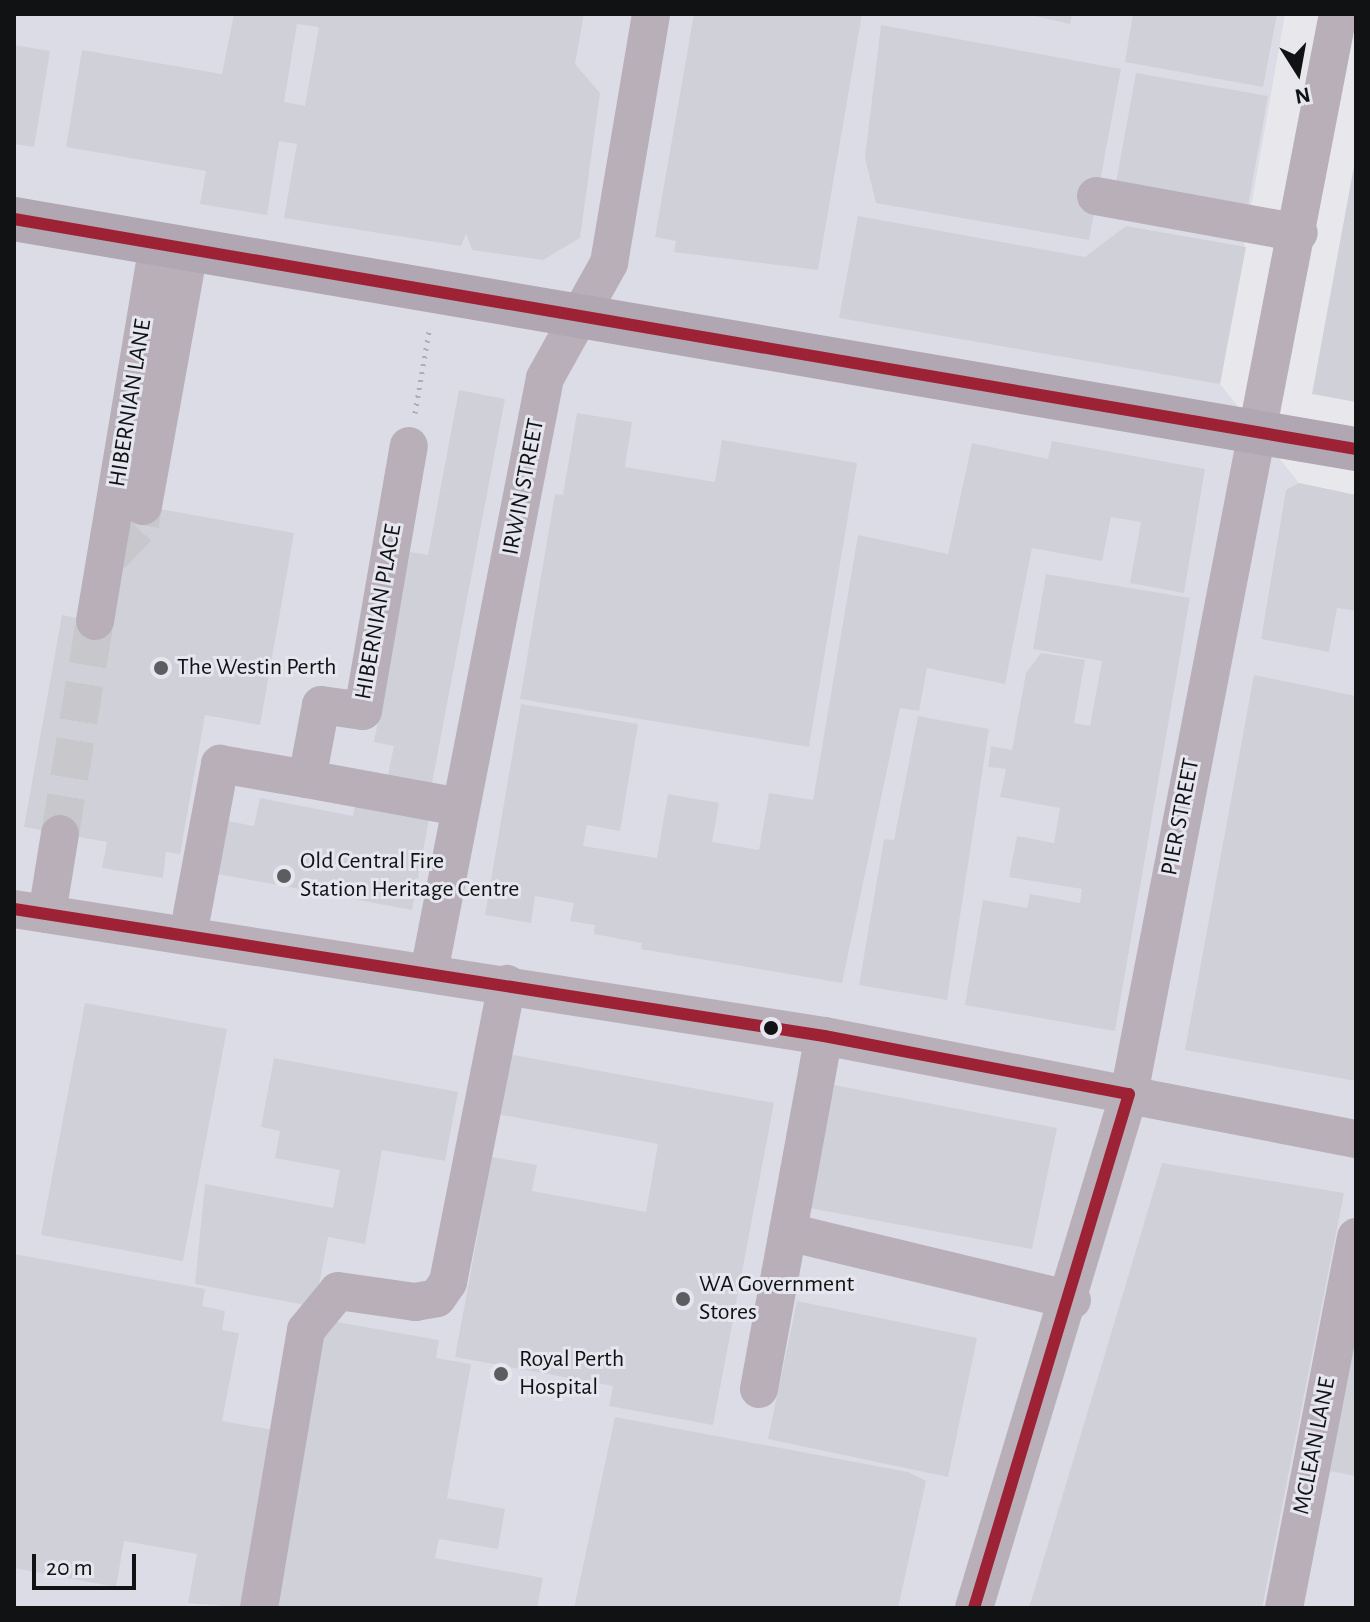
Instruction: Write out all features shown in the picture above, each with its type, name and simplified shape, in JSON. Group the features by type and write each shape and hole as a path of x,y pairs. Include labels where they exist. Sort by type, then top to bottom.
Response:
{"main road":[{"path":"14,219 1356,449"}],"street":[{"name":"IRWIN STREET","path":"429,972 545,378 609,263 651,14"},
{"name":"PIER STREET","path":"974,1608 1072,1300 1129,1094 1256,431 1299,233 1342,91 1338,14"},
{"path":"1096,196 1299,233"},
{"name":"HIBERNIAN LANE","path":"143,506 173,248"},
{"name":"HIBERNIAN LANE","path":"95,621 173,248"},
{"name":"HIBERNIAN PLACE","path":"307,779 321,705 363,711 409,540 409,446"},
{"path":"192,914 220,764 459,807"},
{"path":"60,834 30,911 824,1036 1356,1139"},
{"path":"259,1608 306,1330 338,1291 415,1302 437,1298 448,1282 507,984"},
{"path":"759,1389 824,1036"},
{"path":"788,1232 1072,1300"},
{"name":"MCLEAN LANE","path":"1284,1608 1356,1237"}],"path":[{"path":"420,384 429,331"}],"shaded area":[{"path":"14,14 1285,14 1220,384 1299,483 1356,495 1356,1608 14,1608"}],"building":[{"path":"234,14 584,14 575,64 600,93 580,238 543,260 472,250 466,234 461,246 284,218 297,144 279,141 267,215 200,204 206,171 66,147 82,50 222,74","holes":["297,24 319,27 305,106 284,102"]},
{"path":"694,14 862,14 818,270 674,252 676,241 655,237"},
{"path":"1026,14 1072,14 1070,24"},
{"path":"1133,14 1277,14 1263,87 1125,62"},
{"path":"881,25 1121,69 1089,240 876,203 865,158"},
{"path":"14,45 50,51 34,147 14,144"},
{"path":"1136,73 1268,96 1247,212 1115,188"},
{"path":"1356,166 1356,402 1312,394"},
{"path":"858,216 1085,257 1126,226 1246,247 1220,384 839,318"},
{"path":"459,390 505,399 432,783 388,775 394,746 374,742 410,552 428,555"},
{"path":"577,413 632,422 625,467 715,482 722,440 857,463 809,747 520,699 555,494 563,495"},
{"path":"1052,441 1205,469 1184,593 1130,583 1141,522 1111,517 1102,561 1032,548 1005,684 927,668 919,711 900,708 842,983 641,949 642,943 594,934 595,925 570,921 574,903 535,896 531,923 485,915 521,704 638,724 620,831 587,825 583,846 657,858 668,794 719,803 712,842 759,850 769,793 813,800 858,535 948,554 972,443 1048,459"},
{"path":"1299,483 1356,495 1356,611 1337,608 1329,652 1261,639 1286,490"},
{"name":"The Westin Perth","path":"121,502 294,533 260,725 205,715 180,854 166,852 163,878 102,868 107,842 24,827 62,615 99,622"},
{"path":"1046,574 1190,598 1115,1031 965,1005 983,900 1027,908 1030,894 1080,903 1082,889 1009,877 1017,836 1054,843 1060,808 1000,797 1006,769 988,767 991,746 1012,750 1026,673 1041,653 1085,660 1074,723 1090,726 1102,661 1033,649"},
{"path":"1254,675 1356,696 1356,1081 1185,1050"},
{"path":"918,716 989,729 947,1000 859,985 884,839 894,840"},
{"path":"260,798 353,816 355,805 429,819 412,910 213,873 223,820 254,826"},
{"path":"85,1003 227,1029 183,1261 41,1235"},
{"path":"508,1054 774,1103 713,1425 609,1406 613,1386 455,1357 492,1157 537,1165 532,1191 646,1212 658,1144 497,1114"},
{"path":"274,1058 458,1092 445,1161 382,1150 365,1244 328,1237 315,1307 195,1284 205,1184 333,1208 340,1170 275,1158 280,1131 261,1127"},
{"path":"834,1085 1057,1128 1032,1249 809,1208"},
{"path":"1162,1163 1344,1193 1262,1608 1029,1608"},
{"path":"14,1254 205,1289 202,1306 225,1311 222,1330 239,1333 222,1421 279,1431 246,1608 188,1603 197,1554 124,1541 116,1587 14,1568"},
{"path":"1356,1280 1356,1476 1318,1469"},
{"path":"797,1301 977,1338 948,1477 768,1439"},
{"path":"320,1319 439,1340 436,1358 471,1364 447,1498 505,1509 498,1549 439,1539 435,1558 543,1578 537,1608 266,1608"},
{"path":"615,1417 908,1472 926,1481 898,1608 574,1608"}],"tunnel":[{"path":"111,555 140,525 143,506"},
{"path":"60,834 95,621"}],"transit line":[{"path":"14,219 1356,449"},
{"path":"14,909 824,1036 1129,1094 974,1608"}],"place":[{"name":"The Westin Perth","path":"161,668"},
{"name":"Old Central Fire Station Heritage Centre","path":"284,876"},
{"name":"WA Government Stores","path":"683,1299"},
{"name":"Royal Perth Hospital","path":"501,1374"}]}
